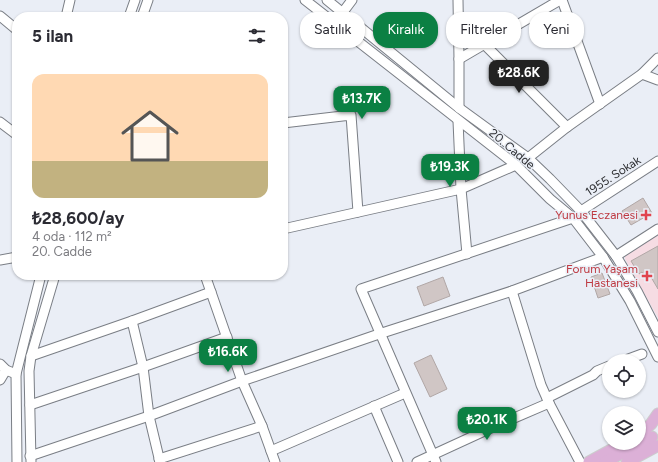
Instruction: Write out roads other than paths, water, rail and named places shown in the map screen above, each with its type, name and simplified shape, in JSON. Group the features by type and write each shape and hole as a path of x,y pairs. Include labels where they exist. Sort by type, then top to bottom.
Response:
{"main road":[{"path":"643,462 652,440 651,424 658,414"},
{"path":"604,462 652,440"},
{"path":"627,462 652,440"},
{"path":"589,462 611,450"}],"street":[{"path":"67,12 70,0"},
{"path":"131,12 135,0"},
{"path":"144,12 148,0"},
{"name":"20. Cadde","path":"305,0 516,165 550,199 573,218 603,257 630,301 658,357"},
{"name":"20. Cadde","path":"327,0 343,12"},
{"path":"343,12 352,0"},
{"path":"458,0 459,108"},
{"path":"521,24 561,0 600,104"},
{"path":"0,16 12,26"},
{"name":"20. Cadde","path":"365,30 459,108 528,158 550,179 581,211 616,256 637,291 658,332"},
{"path":"459,60 480,48"},
{"path":"488,48 567,127"},
{"path":"528,158 567,127 642,74 658,58"},
{"path":"642,74 658,80"},
{"path":"288,121 351,115 358,212"},
{"path":"458,121 460,189 467,254"},
{"path":"0,122 12,131"},
{"name":"1955. Sokak","path":"581,211 658,161"},
{"path":"288,228 460,189 516,165"},
{"path":"434,458 361,288 573,218"},
{"path":"616,256 658,229"},
{"path":"53,280 28,371 30,404 30,459 242,381 512,291 603,257"},
{"path":"0,260 12,258"},
{"path":"17,462 16,374 40,280"},
{"path":"207,280 242,381 262,426 275,462"},
{"path":"512,291 541,385 580,462"},
{"path":"31,356 211,292"},
{"path":"132,321 143,367 149,416 160,461 262,426"},
{"path":"30,404 143,367 227,337"},
{"path":"0,380 3,367 16,374"},
{"path":"417,462 434,458 490,428 548,401 602,369"},
{"path":"271,451 405,393"},
{"path":"374,406 398,462"}],"place":[{"name":"Yunus Eczanesi","path":"646,215"},
{"name":"Forum Yaşam Hastanesi","path":"647,276"}]}
